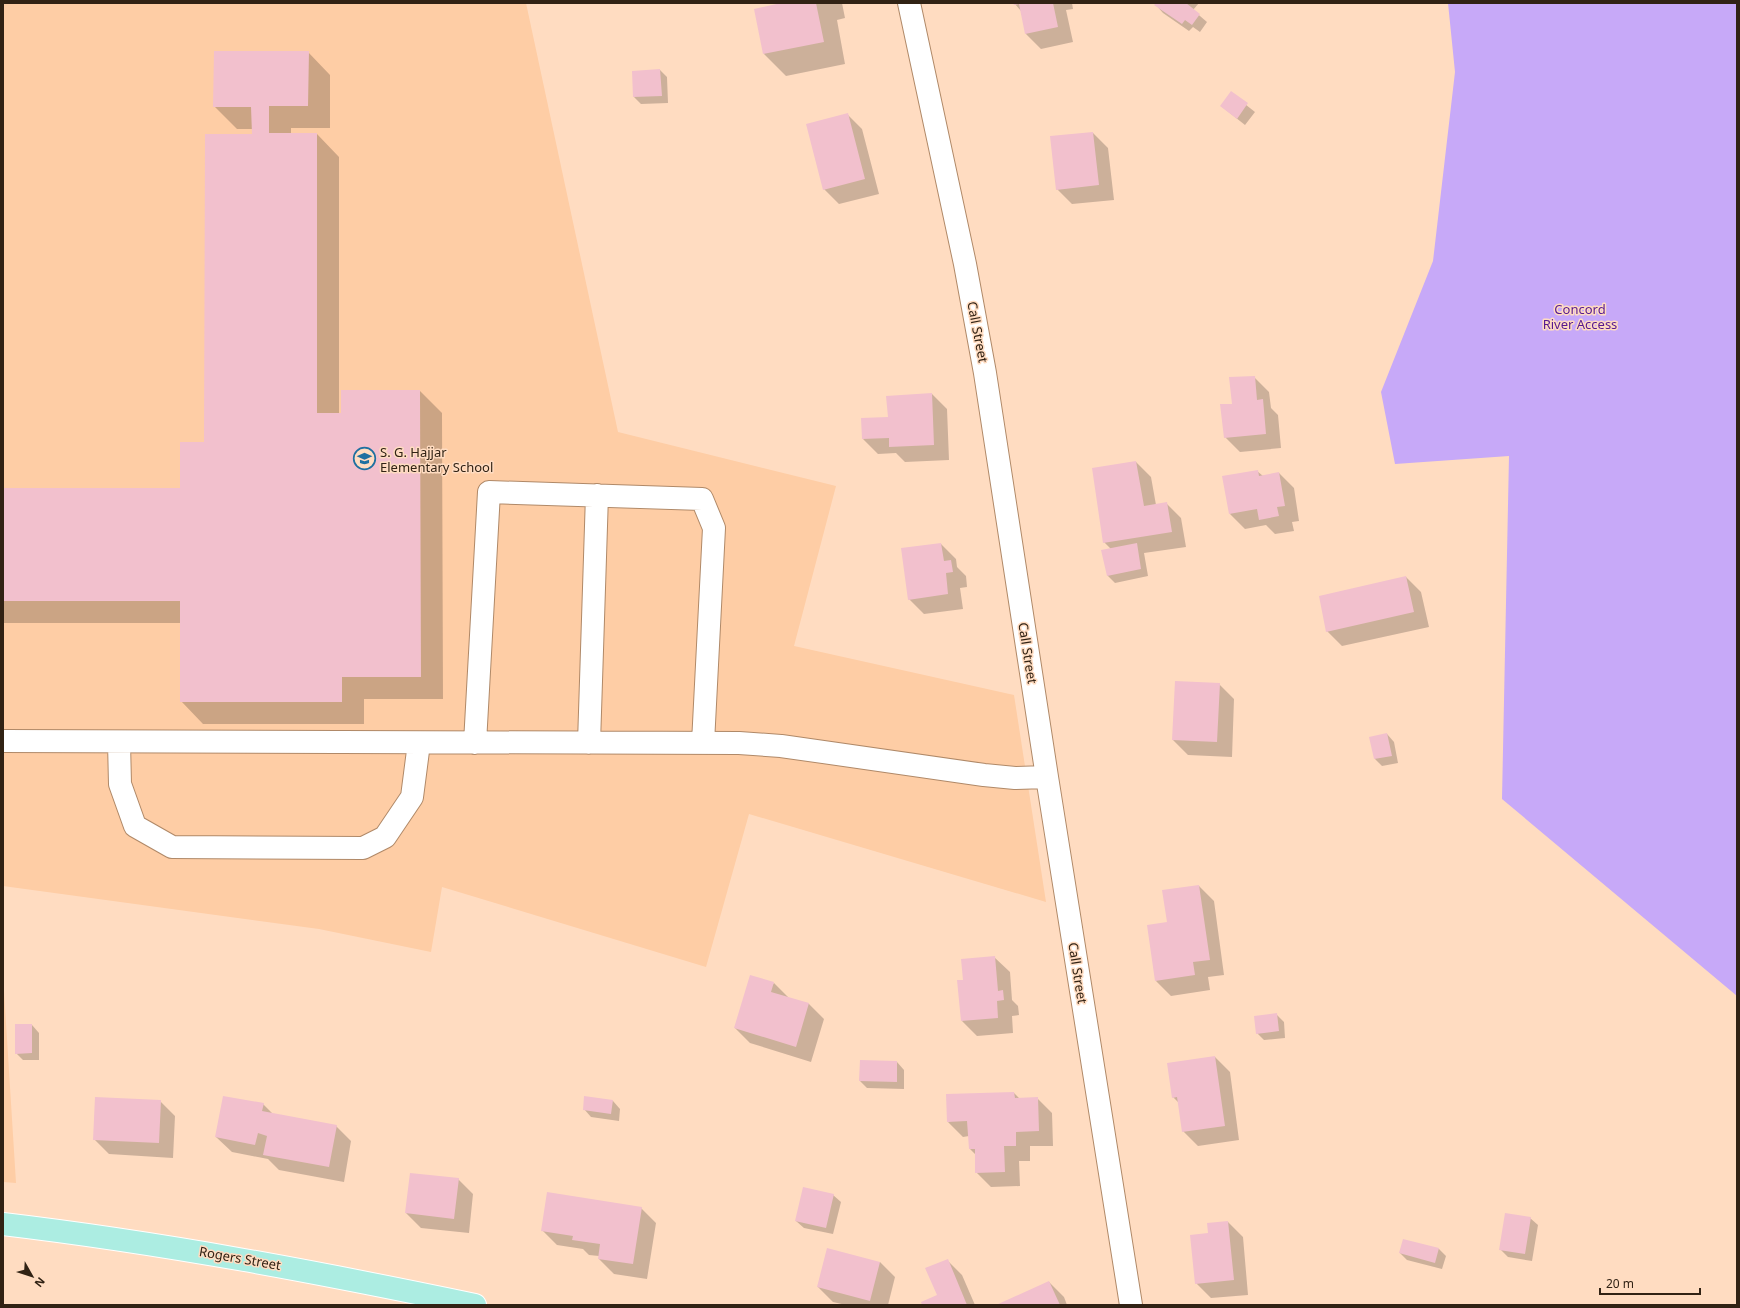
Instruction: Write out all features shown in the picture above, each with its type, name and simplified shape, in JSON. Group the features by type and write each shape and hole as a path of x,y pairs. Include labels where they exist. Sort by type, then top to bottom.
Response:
{"main road":[{"name":"Rogers Street","path":"3,1224 186,1249 293,1268 475,1305"}],"street":[{"name":"Call Street","path":"909,3 965,264 985,372 1046,777 1131,1305"},
{"path":"474,743 489,492 702,499 714,528 702,743"},
{"path":"589,743 597,496"},
{"path":"3,742 702,743 782,746 984,776 1015,778 1046,777"},
{"path":"119,742 120,784 135,826 172,847 363,848 385,837 412,797 419,742"}],"shaded area":[{"name":"S. G. Hajjar Elementary School","path":"3,3 526,3 618,432 836,486 794,646 1014,695 1046,902 749,814 706,967 442,887 431,952 319,929 3,886"},
{"path":"3,975 16,1183 3,1182"}],"green space":[{"name":"Concord River Access","path":"1448,3 1737,3 1737,996 1502,799 1509,456 1395,464 1381,392 1433,261 1455,72"}],"building":[{"path":"781,3 816,3 824,42 763,54 754,9"},
{"path":"1013,3 1053,3 1058,27 1025,34 1019,4 1014,5"},
{"path":"1156,3 1186,3 1200,14 1192,25 1185,20 1182,24 1154,5"},
{"path":"214,51 309,51 308,106 269,106 269,133 317,133 317,413 341,413 341,390 420,390 421,677 342,677 342,702 180,702 180,601 3,601 3,488 180,488 180,442 204,442 205,134 252,134 251,107 213,107"},
{"path":"660,69 662,96 633,97 632,71"},
{"path":"1231,91 1248,103 1237,119 1220,106"},
{"path":"848,113 865,179 823,190 806,124"},
{"path":"1093,132 1099,185 1056,190 1050,136"},
{"path":"1255,376 1257,400 1263,399 1266,434 1224,438 1220,404 1232,404 1229,377"},
{"path":"932,393 934,445 889,447 889,438 862,439 861,418 888,417 886,396"},
{"path":"1136,461 1144,506 1167,502 1172,532 1103,543 1092,468"},
{"path":"1258,470 1259,476 1279,472 1285,506 1277,507 1279,516 1259,520 1257,509 1229,514 1222,476"},
{"path":"941,543 944,561 951,560 953,572 946,573 948,594 908,600 901,548"},
{"path":"1137,543 1141,569 1107,576 1101,550"},
{"path":"1406,576 1414,612 1326,632 1319,596"},
{"path":"1175,681 1220,683 1217,742 1172,740"},
{"path":"1387,733 1392,756 1374,759 1369,737"},
{"path":"1199,885 1210,960 1193,962 1195,975 1155,981 1147,925 1167,922 1162,890"},
{"path":"995,956 998,991 1003,990 1004,1000 997,1001 998,1018 961,1021 957,980 963,980 961,959"},
{"path":"750,975 774,982 771,992 809,1003 796,1047 734,1028"},
{"path":"1277,1013 1279,1031 1256,1034 1254,1016"},
{"path":"15,1024 32,1024 32,1053 15,1054"},
{"path":"1215,1056 1225,1126 1182,1132 1177,1097 1172,1098 1167,1063"},
{"path":"860,1060 897,1061 897,1082 859,1081"},
{"path":"1014,1092 1015,1098 1038,1097 1039,1131 1016,1132 1016,1146 1004,1146 1005,1172 975,1173 975,1149 969,1149 967,1121 947,1122 946,1094"},
{"path":"223,1096 264,1103 262,1111 337,1125 329,1167 263,1155 267,1136 258,1133 255,1145 215,1137"},
{"path":"584,1096 613,1100 611,1114 583,1110"},
{"path":"95,1097 161,1100 159,1143 93,1140"},
{"path":"410,1173 459,1178 454,1219 405,1213"},
{"path":"803,1187 834,1194 826,1228 795,1221"},
{"path":"547,1192 642,1207 633,1264 598,1259 600,1244 572,1240 573,1236 541,1231"},
{"path":"1505,1213 1531,1217 1525,1254 1499,1250"},
{"path":"1228,1221 1234,1280 1195,1284 1190,1235 1208,1233 1207,1223"},
{"path":"1403,1239 1439,1248 1435,1263 1399,1253"},
{"path":"827,1248 880,1262 870,1301 817,1287"},
{"path":"948,1259 967,1305 922,1305 921,1302 937,1295 925,1268"},
{"path":"1049,1281 1060,1305 996,1305"}],"place":[{"name":"S. G. Hajjar Elementary School","path":"365,459"}]}
